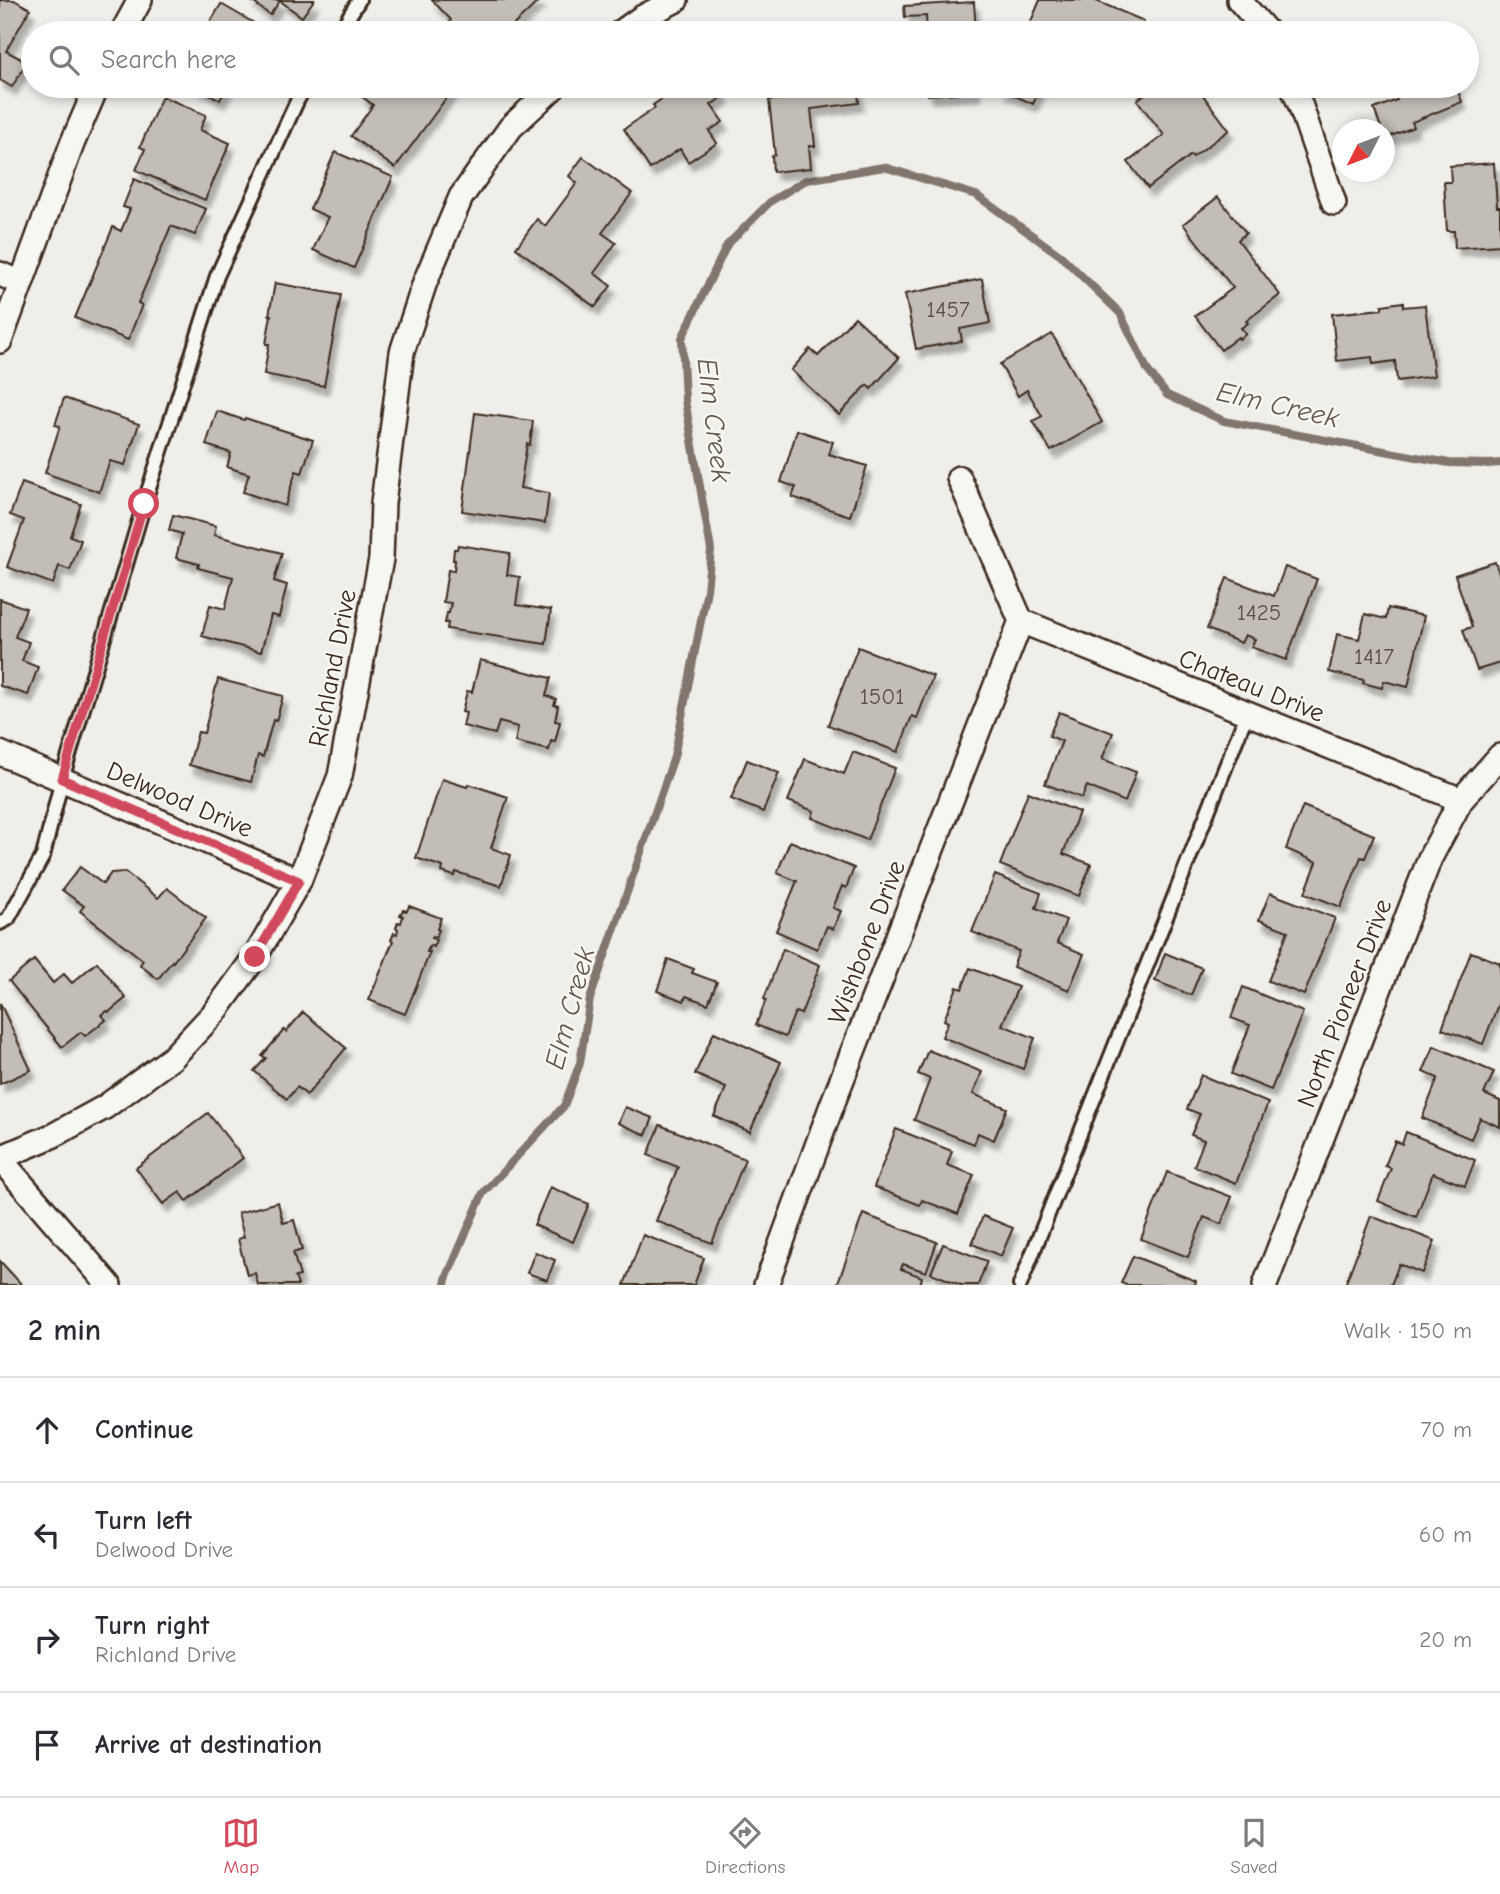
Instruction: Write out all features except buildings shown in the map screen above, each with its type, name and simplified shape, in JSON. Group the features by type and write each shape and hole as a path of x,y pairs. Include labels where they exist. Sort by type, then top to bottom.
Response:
{"street":[{"path":"129,21 140,0"},
{"path":"637,21 676,0"},
{"path":"1239,0 1257,21"},
{"path":"0,341 11,279 92,98"},
{"name":"Richland Drive","path":"0,1158 54,1135 106,1107 172,1058 215,1012 255,957 299,881 340,776 381,559 383,503 402,352 425,282 461,197 512,127 542,98"},
{"path":"1297,98 1334,203"},
{"path":"959,478 1021,621"},
{"name":"Chateau Drive","path":"1021,621 1461,800"},
{"name":"Wishbone Drive","path":"766,1285 832,1105 1021,621"},
{"name":"Delwood Drive","path":"0,753 299,881"},
{"name":"North Pioneer Drive","path":"1265,1285 1430,858 1461,800 1500,756"},
{"path":"0,1158 109,1285"}],"lane":[{"path":"346,21 359,0"},
{"path":"0,923 8,919 43,856 62,779 144,504 217,276 299,98"},
{"path":"1020,1285 1247,713"}],"waterway":[{"name":"Elm Creek","path":"445,1285 483,1193 564,1106 580,1063 590,999 674,757 707,590 711,550 685,400 682,338 727,245 771,201 806,180 884,167 976,195 1061,256 1120,313 1148,371 1167,395 1224,421 1449,463 1500,463"}],"route":[{"path":"144,504 62,779 299,881 255,957"}]}
